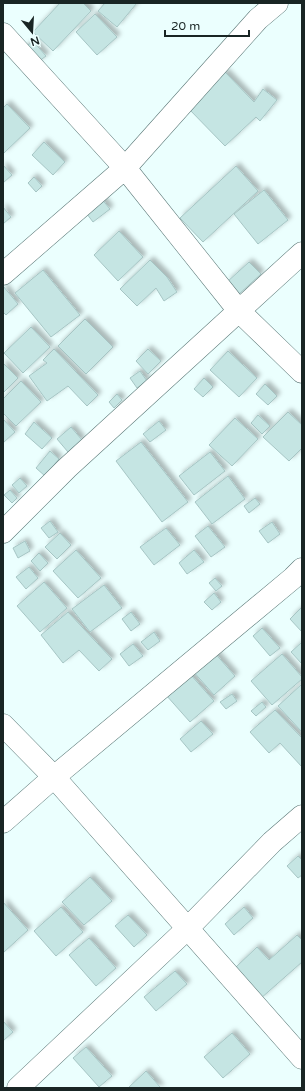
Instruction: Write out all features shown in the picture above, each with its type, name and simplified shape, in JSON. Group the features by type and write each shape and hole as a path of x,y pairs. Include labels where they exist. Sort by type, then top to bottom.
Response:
{"street":[{"path":"3,274 125,168 258,18 277,3"},
{"path":"3,34 125,168 239,311 302,372"},
{"path":"3,532 67,468 302,253"},
{"path":"3,822 54,777 302,569"},
{"path":"3,725 54,777 302,1058"},
{"path":"18,1088 188,928 272,842 302,816"}],"building":[{"path":"60,3 83,3 91,11 53,51 33,32"},
{"path":"105,3 137,3 117,27 98,11"},
{"path":"95,14 117,37 97,55 76,32"},
{"path":"33,41 46,56 34,65 22,50"},
{"path":"225,72 254,102 263,89 277,100 260,121 256,117 225,146 188,108"},
{"path":"7,104 30,128 3,154 3,108"},
{"path":"44,142 65,162 53,175 32,155"},
{"path":"3,165 12,175 3,183"},
{"path":"236,166 258,191 203,242 180,218"},
{"path":"34,177 42,186 36,192 28,183"},
{"path":"264,190 288,220 258,244 234,214"},
{"path":"100,197 110,209 93,222 84,210"},
{"path":"3,207 11,217 3,224"},
{"path":"119,231 143,257 118,281 94,255"},
{"path":"150,260 167,277 177,292 164,301 156,288 137,306 120,289"},
{"path":"249,262 261,274 239,294 227,282"},
{"path":"43,270 80,315 51,337 15,293"},
{"path":"3,286 18,304 6,315 3,312"},
{"path":"85,319 113,347 86,374 58,346"},
{"path":"31,327 50,347 23,373 4,353"},
{"path":"54,349 98,395 87,406 68,386 47,401 29,376 47,363 43,360"},
{"path":"148,349 161,361 148,374 136,361"},
{"path":"228,351 257,378 239,397 210,370"},
{"path":"3,363 18,378 3,393"},
{"path":"140,371 147,381 137,388 130,378"},
{"path":"204,378 213,387 203,397 194,389"},
{"path":"21,381 41,402 16,426 3,413 3,399"},
{"path":"265,384 277,396 268,405 256,394"},
{"path":"117,394 122,400 114,408 109,402"},
{"path":"288,412 302,425 302,450 301,449 289,461 263,437"},
{"path":"258,415 270,426 262,434 251,423"},
{"path":"235,418 258,439 232,466 209,445"},
{"path":"3,419 15,432 3,443"},
{"path":"159,421 166,430 150,442 143,434"},
{"path":"34,422 52,438 42,449 25,434"},
{"path":"71,427 82,440 68,452 57,439"},
{"path":"141,442 188,502 162,522 116,461"},
{"path":"50,451 59,459 45,476 36,468"},
{"path":"210,452 225,471 194,495 179,476"},
{"path":"228,476 245,499 212,524 195,502"},
{"path":"20,478 27,486 19,493 12,485"},
{"path":"10,490 17,498 12,503 4,495"},
{"path":"255,498 260,504 249,513 244,506"},
{"path":"50,521 58,532 49,538 41,528"},
{"path":"272,522 280,534 268,543 259,531"},
{"path":"208,526 225,547 211,557 195,536"},
{"path":"166,528 180,545 154,565 140,547"},
{"path":"60,533 71,545 57,559 45,547"},
{"path":"25,541 30,551 18,558 13,548"},
{"path":"76,550 101,578 78,598 53,571"},
{"path":"194,550 204,562 187,574 179,563"},
{"path":"39,553 48,563 40,571 31,561"},
{"path":"29,567 38,578 26,589 16,577"},
{"path":"215,578 222,586 216,591 209,583"},
{"path":"44,582 67,608 40,632 17,606"},
{"path":"104,585 122,608 90,632 72,609"},
{"path":"214,593 221,602 212,610 204,602"},
{"path":"301,608 302,609 302,632 290,619"},
{"path":"68,612 112,659 99,671 79,650 63,663 41,635"},
{"path":"131,612 140,624 131,631 122,619"},
{"path":"262,628 280,648 270,656 253,636"},
{"path":"154,632 160,641 148,650 141,642"},
{"path":"302,642 302,664 291,652"},
{"path":"133,644 143,656 129,666 120,654"},
{"path":"213,651 235,676 214,695 192,670"},
{"path":"282,654 302,677 302,679 272,705 251,681"},
{"path":"190,674 214,701 190,722 166,695"},
{"path":"302,684 302,730 301,731 278,706"},
{"path":"232,694 237,701 226,709 220,702"},
{"path":"262,702 266,707 256,716 251,711"},
{"path":"275,710 302,738 302,767 280,743 269,753 250,732"},
{"path":"201,721 213,734 191,752 180,739"},
{"path":"298,856 302,860 302,875 298,878 287,866"},
{"path":"90,877 112,901 84,925 62,902"},
{"path":"3,902 28,930 3,953"},
{"path":"61,907 83,932 56,956 34,931"},
{"path":"244,907 253,918 234,935 225,924"},
{"path":"128,915 147,935 134,947 115,926"},
{"path":"297,935 302,940 302,962 260,999 236,967 257,947 269,960"},
{"path":"89,938 116,968 96,986 69,955"},
{"path":"175,971 187,984 156,1011 144,997"},
{"path":"3,1021 13,1032 3,1041"},
{"path":"232,1033 250,1054 223,1078 204,1057"},
{"path":"86,1047 112,1076 99,1087 73,1058"},
{"path":"146,1071 161,1088 128,1088"}]}
